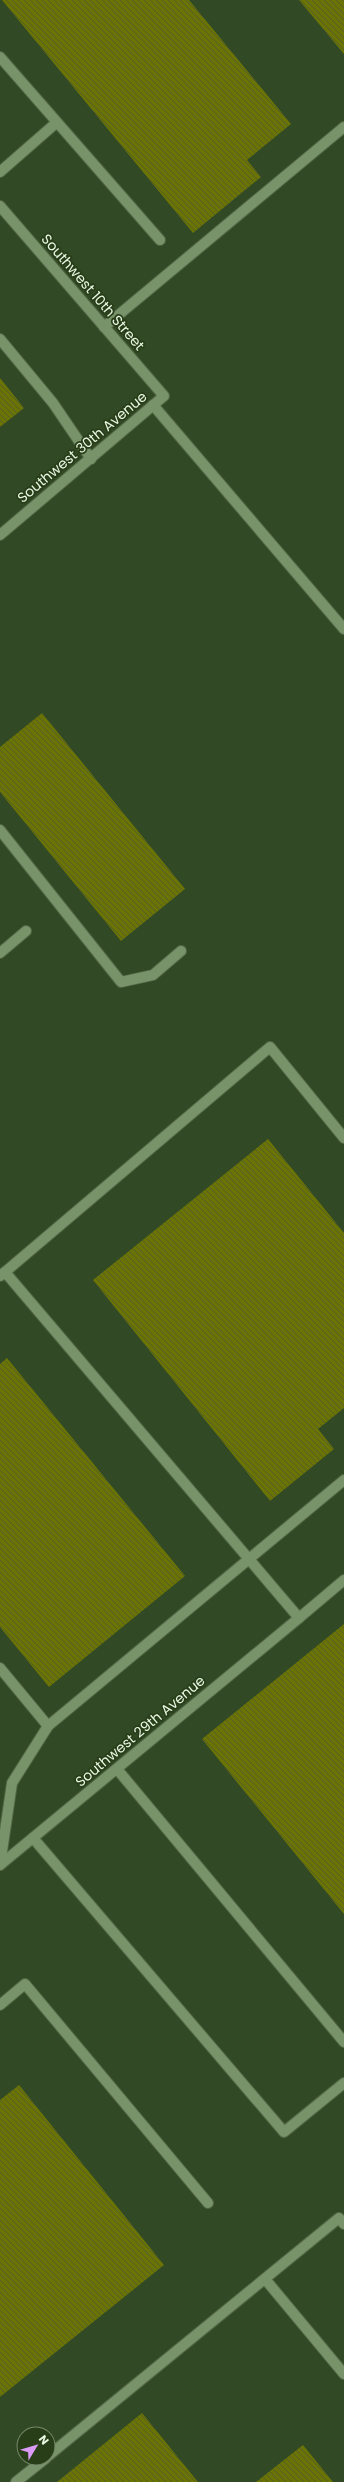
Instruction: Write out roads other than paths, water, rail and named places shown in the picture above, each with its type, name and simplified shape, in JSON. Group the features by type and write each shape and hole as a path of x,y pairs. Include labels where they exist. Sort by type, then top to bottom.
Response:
{"street":[{"path":"0,57 56,123 160,240"},
{"path":"0,172 56,123"},
{"path":"104,327 344,127"},
{"name":"Southwest 10th Street","path":"0,206 164,396"},
{"path":"0,339 53,403 91,458"},
{"name":"Southwest 30th Avenue","path":"0,535 164,396"},
{"path":"153,406 344,629"},
{"path":"0,830 121,982 153,975 181,951"},
{"path":"0,952 26,931"},
{"path":"299,1618 2,1274 270,1047 344,1138"},
{"path":"0,1865 12,1783 48,1726 248,1558 344,1480"},
{"name":"Southwest 29th Avenue","path":"0,1865 344,1580"},
{"path":"0,1668 48,1726"},
{"path":"117,1769 344,2042"},
{"path":"33,1838 284,2132 344,2083"},
{"path":"0,2005 25,1984 208,2203"},
{"path":"56,2449 339,2218 344,2224"},
{"path":"265,2279 344,2374"},
{"path":"16,2482 36,2466"}]}
